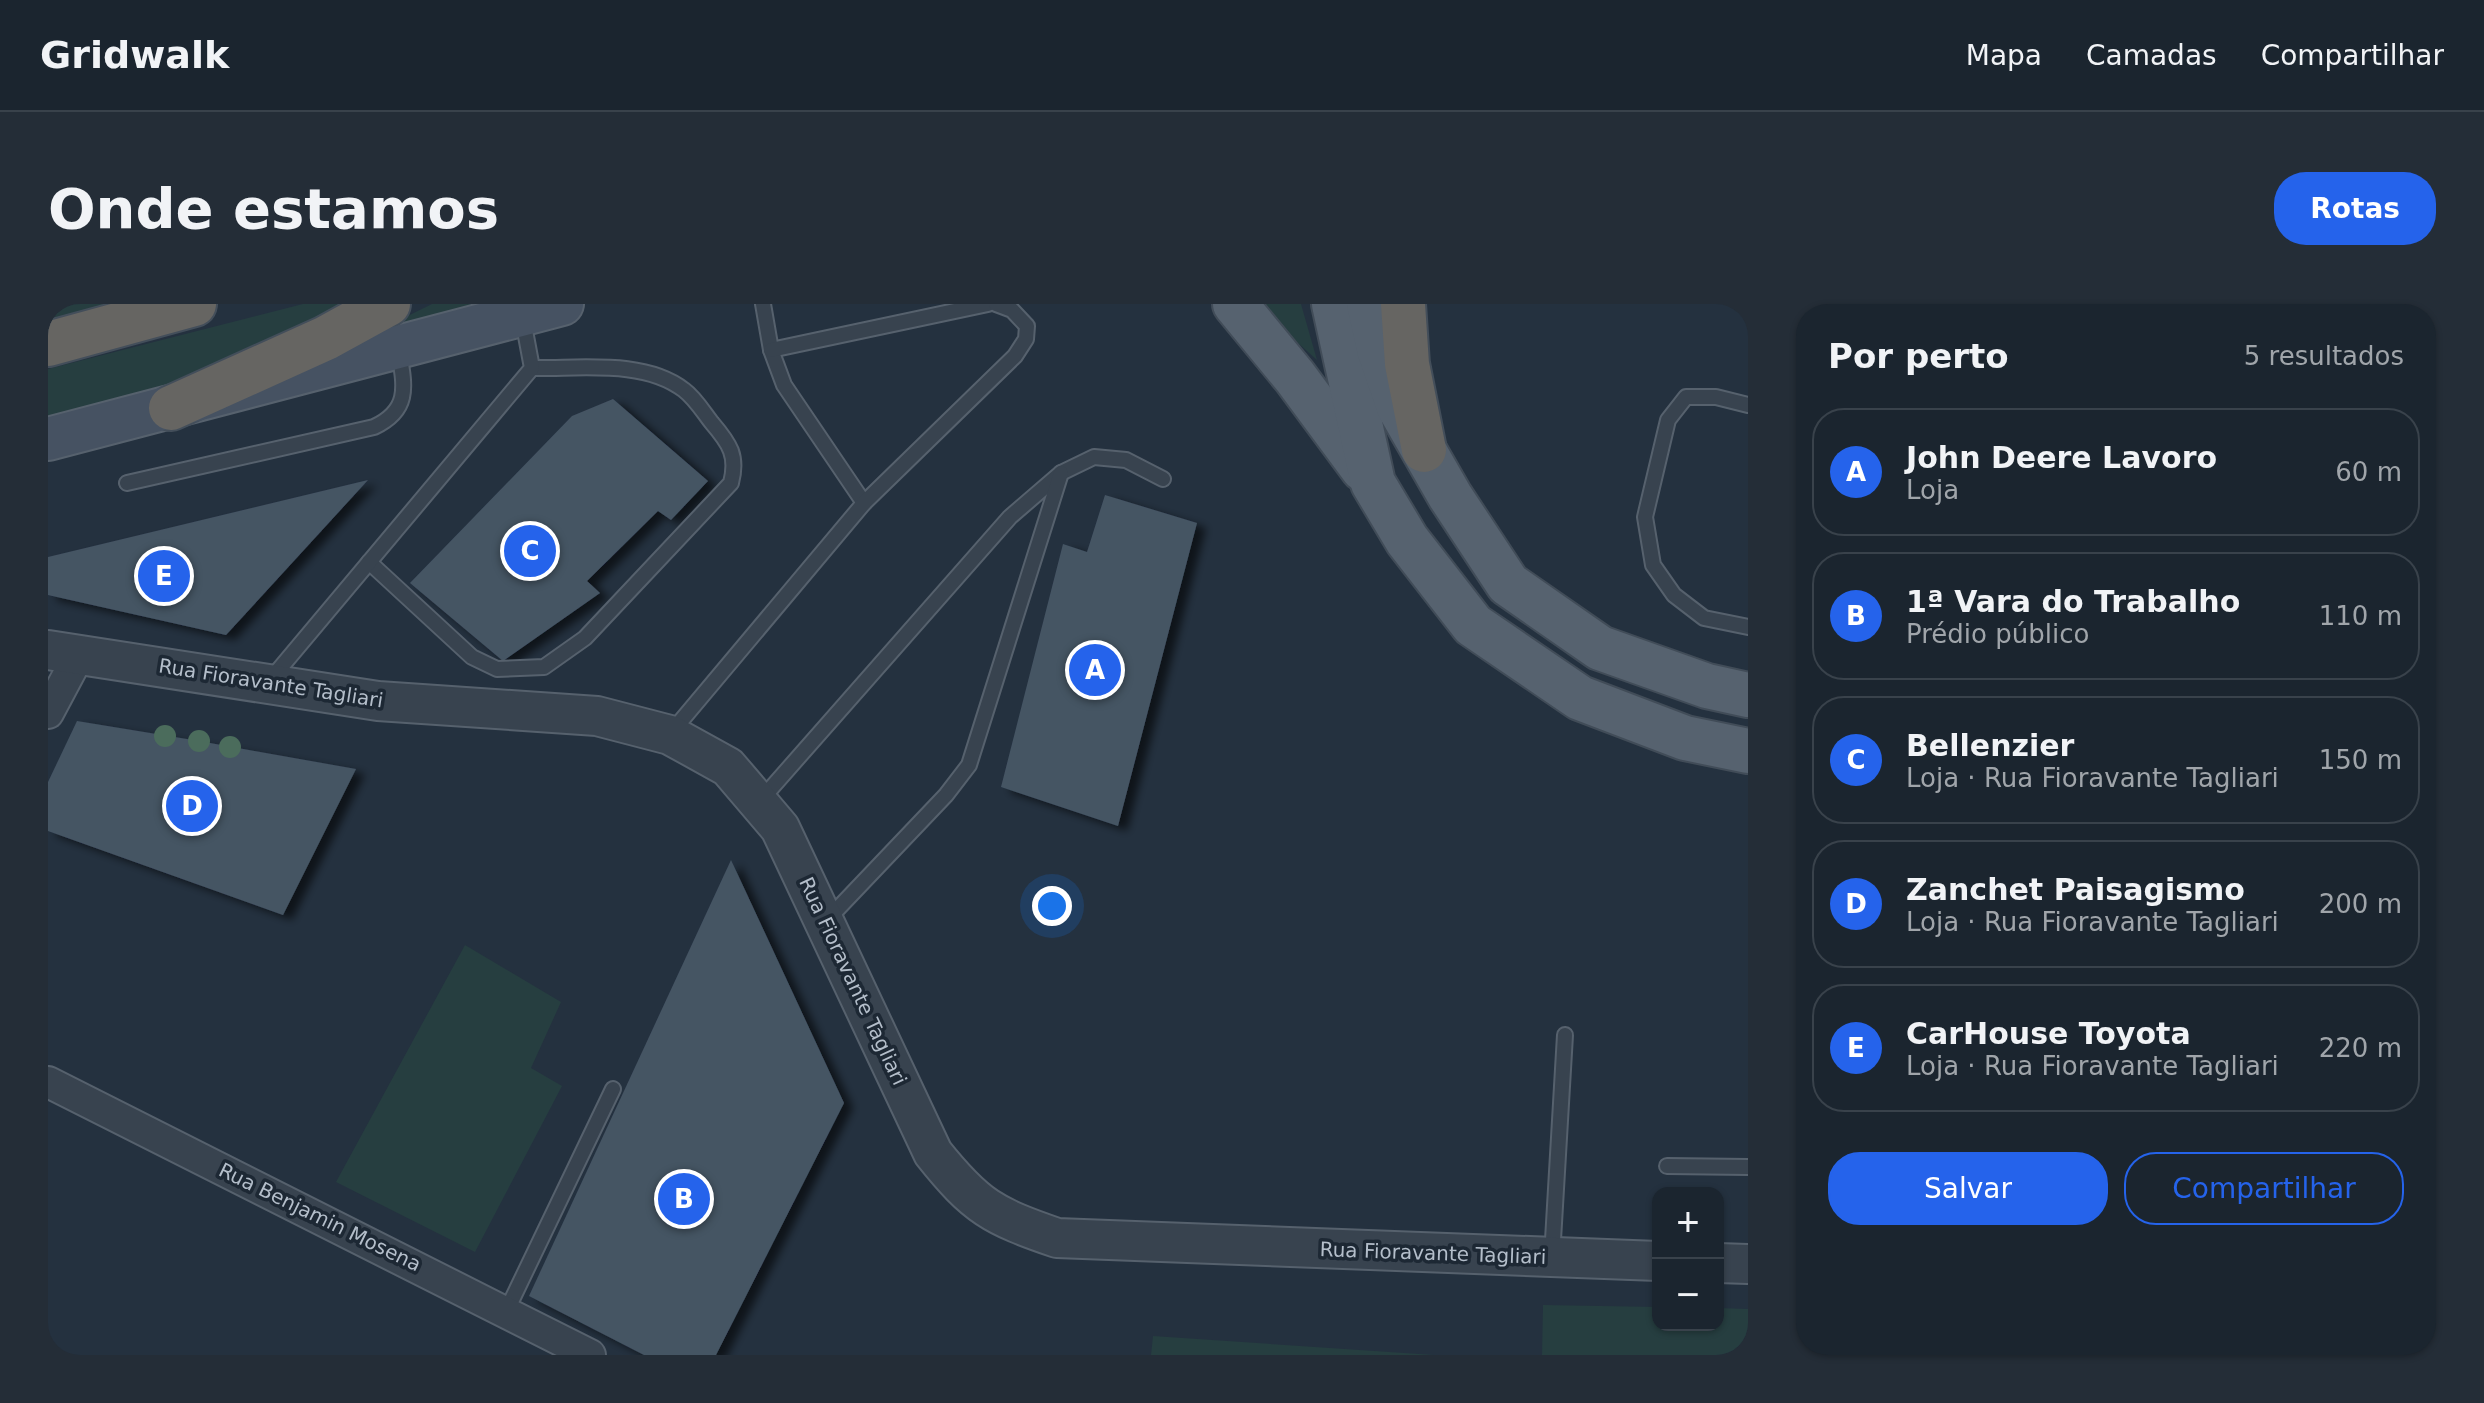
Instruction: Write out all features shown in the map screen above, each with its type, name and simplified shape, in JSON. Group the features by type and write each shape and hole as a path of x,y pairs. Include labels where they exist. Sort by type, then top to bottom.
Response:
{"highway":[{"path":"48,344 194,304"},
{"path":"171,408 326,338 388,304"},
{"path":"1403,304 1407,364 1424,450"}],"main road":[{"path":"1235,304 1295,377 1373,483 1407,540 1473,625 1580,698 1685,738 1748,751"},
{"path":"1334,304 1373,483"},
{"path":"1369,304 1399,407 1508,584 1600,648 1707,686 1748,695"},
{"path":"48,439 542,310"}],"street":[{"name":"Rua Fioravante Tagliari","path":"64,651 378,701 597,716 670,735 728,767 780,828 933,1153 964,1191 1002,1219 1057,1238 1652,1261"},
{"path":"48,713 64,651"},
{"name":"Rua Benjamin Mosena","path":"48,1082 507,1310 590,1355"},
{"path":"1724,1263 1748,1264"}],"lane":[{"path":"763,304 771,350 784,385 864,503"},
{"path":"771,350 988,304"},
{"path":"670,735 864,503 1015,356 1026,339 1027,326 1012,310 996,304"},
{"path":"268,683 532,368 542,310"},
{"path":"127,483 374,427 393,418 402,399 404,380 398,348"},
{"path":"369,562 472,657 497,669 544,667 585,638 731,483 737,463 730,443 684,390 659,378 622,369 532,368"},
{"path":"1748,405 1716,397 1686,397 1668,420 1645,517 1653,565 1674,595 1704,618 1748,627"},
{"path":"759,802 1010,517 1061,473 1094,457 1126,460 1163,479"},
{"path":"825,922 946,795 969,765 1061,473"},
{"path":"1552,1257 1565,1035"},
{"path":"507,1310 613,1089"},
{"path":"1667,1166 1748,1167"}],"green space":[{"path":"48,304 122,304 48,323"},
{"path":"303,304 351,304 193,384 48,423 48,369"},
{"path":"432,304 496,304 355,342"},
{"path":"1254,304 1301,304 1317,360"},
{"path":"465,945 561,1002 531,1068 562,1086 475,1252 336,1182"},
{"path":"1543,1305 1652,1307 1652,1331 1724,1331 1724,1308 1748,1309 1748,1355 1542,1355"},
{"path":"1153,1336 1434,1355 1151,1355"}],"building":[{"path":"613,399 708,481 671,520 658,511 587,581 600,593 503,661 410,583 572,416"},
{"path":"368,480 226,635 48,595 48,557"},
{"path":"1105,495 1197,523 1118,826 1001,787 1063,544 1087,552"},
{"path":"77,721 356,769 283,915 48,831 48,782"},
{"path":"731,860 844,1103 716,1355 644,1355 529,1296"}],"place":[{"name":"Bellenzier","path":"530,551"},
{"name":"CarHouse Toyota","path":"164,576"},
{"name":"John Deere Lavoro","path":"1095,670"},
{"name":"Zanchet Paisagismo","path":"192,806"},
{"name":"1ª Vara do Trabalho","path":"684,1199"}]}
